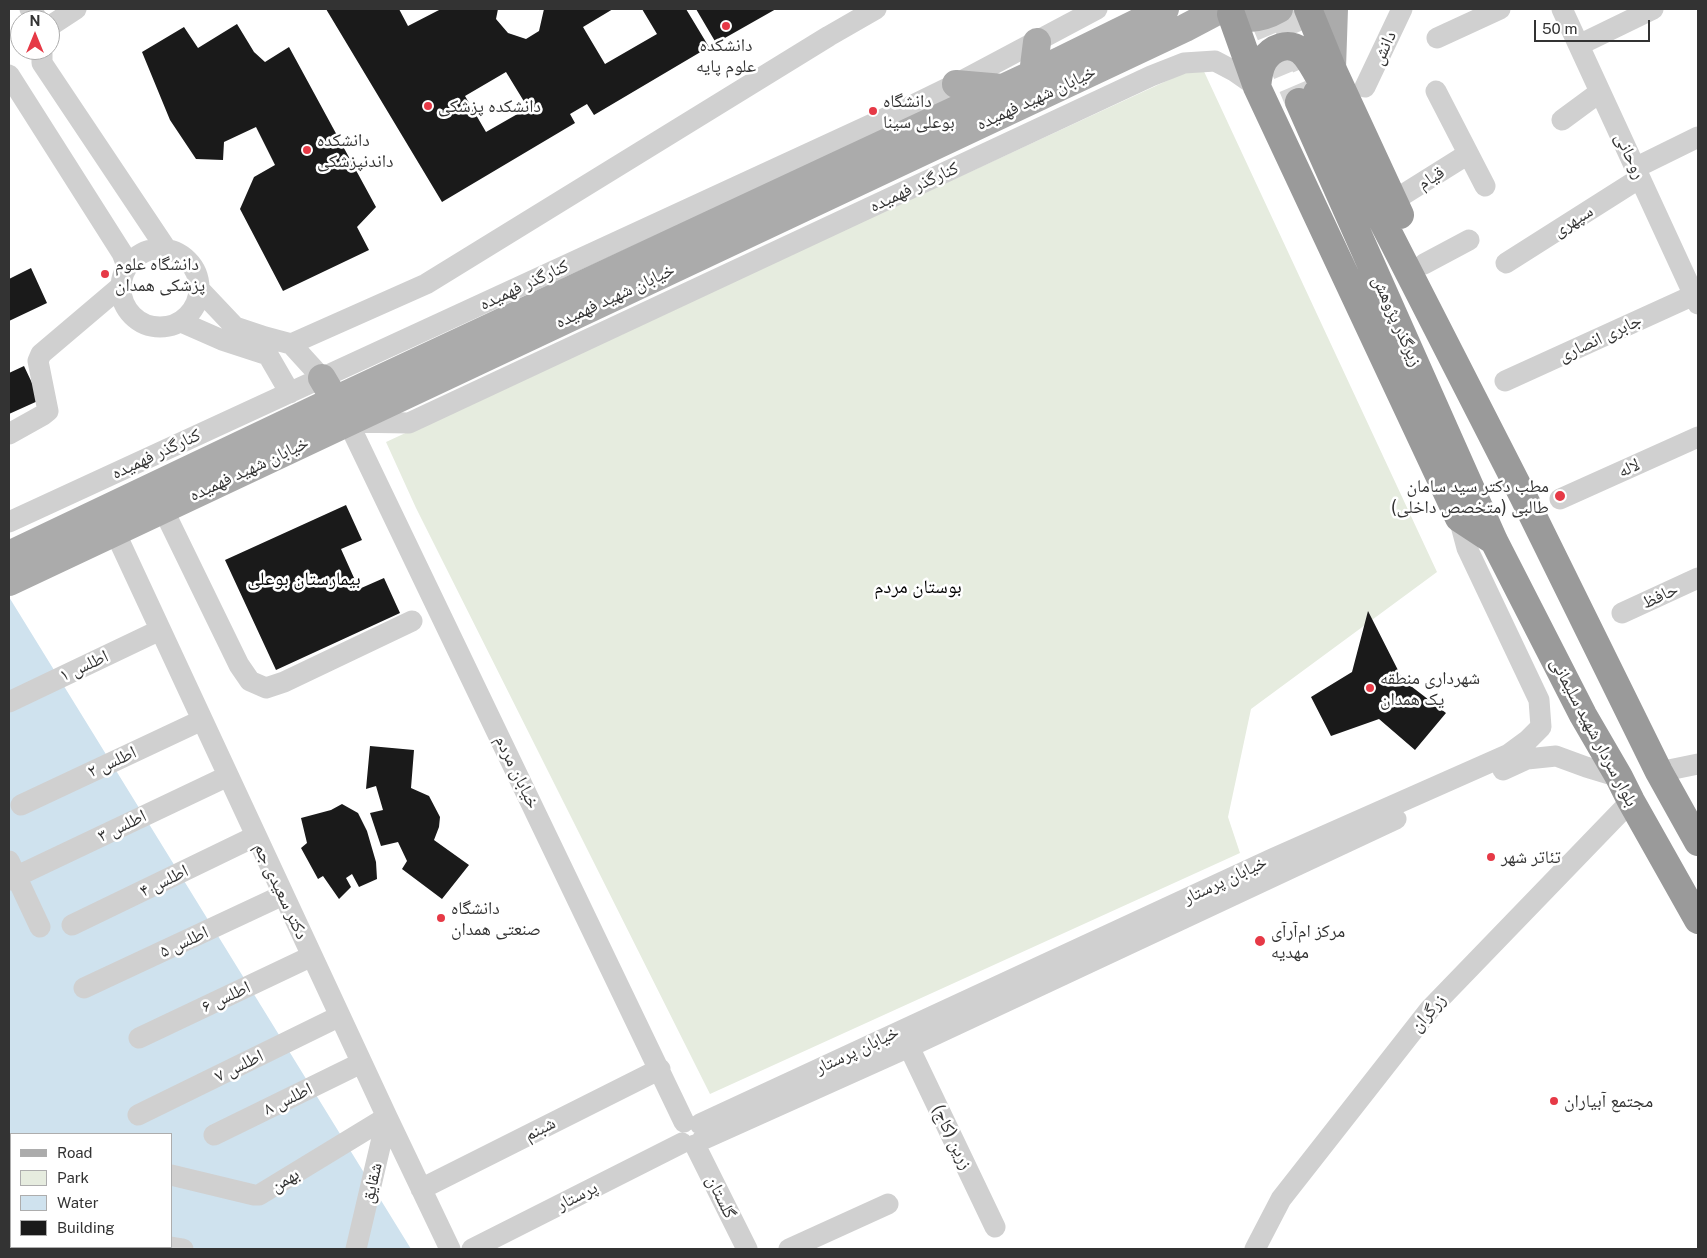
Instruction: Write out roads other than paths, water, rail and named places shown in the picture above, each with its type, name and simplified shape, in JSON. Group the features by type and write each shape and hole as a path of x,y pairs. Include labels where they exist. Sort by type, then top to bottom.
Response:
{"highway":[{"path":"1308,9 1332,68 1393,201 1483,387 1524,498 1659,772 1698,842"},
{"path":"1226,12 1257,86 1459,518 1494,541"},
{"path":"1257,86 1260,68 1270,52 1281,46 1288,46 1300,51 1306,56 1349,127 1381,174"},
{"name":"زیرگذر پژوهش","path":"1494,541 1308,98 1524,498"},
{"name":"بلوار سردار شهید سلیمانی","path":"1494,541 1583,715 1698,920"}],"main road":[{"name":"خیابان شهید فهمیده","path":"9,582 165,514 340,409 1164,9"},
{"path":"1226,12 1238,17 1254,18 1268,15 1280,9"},
{"path":"1332,68 1334,9"},
{"name":"خیابان شهید فهمیده","path":"9,555 340,409 1185,28 1226,12"},
{"path":"1033,74 1037,42"},
{"path":"956,84 1004,88"}],"street":[{"path":"60,19 76,9"},
{"path":"199,289 235,327 291,344 426,284 812,46 876,9"},
{"name":"کنارگذر فهمیده","path":"340,409 1097,9"},
{"name":"دانش","path":"1365,87 1402,9"},
{"path":"1437,38 1500,9"},
{"name":"روحانی","path":"1562,9 1694,288"},
{"path":"1579,45 1653,9"},
{"path":"9,71 26,66 32,60"},
{"path":"42,60 167,250"},
{"name":"کنارگذر فهمیده","path":"9,522 290,393 340,409 410,423 1151,76 1184,63 1214,61 1257,86"},
{"path":"9,75 122,253 127,266"},
{"path":"1436,91 1485,186"},
{"path":"1562,120 1600,92"},
{"name":"سپهری","path":"1506,263 1638,173 1698,137"},
{"name":"قیام","path":"1393,201 1468,154"},
{"path":"1424,264 1469,240"},
{"path":"155,249 167,250 178,253 187,259 196,273 199,289 197,302 191,314 181,322 170,327 157,328 145,325 134,319 126,310 121,299 120,287 122,276 134,258 144,252 155,249"},
{"path":"9,434 48,411 38,360 41,354 120,287"},
{"name":"جابری انصاری","path":"1505,381 1694,288"},
{"path":"181,322 222,340 268,355 290,393"},
{"name":"خیابان مردم","path":"291,344 340,409 693,1135"},
{"name":"لاله","path":"1560,499 1698,437"},
{"path":"165,514 239,665 250,681 266,688 284,682 412,621"},
{"name":"خیابان پرستار","path":"693,1135 1263,863 1509,754 1528,740 1541,727 1539,700 1467,548 1459,518"},
{"name":"دکتر سعیدی جم","path":"116,536 361,1063 450,1249"},
{"name":"حافظ","path":"1622,613 1698,578"},
{"name":"اطلس ۱","path":"9,702 160,630"},
{"name":"اطلس ۲","path":"21,805 202,720"},
{"name":"خیابان پرستار","path":"693,1135 909,1046 1526,759 1556,756 1586,768 1619,777"},
{"path":"1659,772 1698,764"},
{"name":"اطلس ۳","path":"11,872 228,776"},
{"name":"زرگران","path":"1255,1249 1281,1199 1430,1009 1631,801"},
{"name":"اطلس ۴","path":"72,925 256,836"},
{"path":"11,872 40,927"},
{"name":"اطلس ۵","path":"84,988 283,895"},
{"name":"اطلس ۶","path":"139,1038 312,956"},
{"name":"اطلس ۷","path":"138,1115 340,1016"},
{"name":"زرین (کاج)","path":"909,1046 995,1227"},
{"name":"اطلس ۸","path":"214,1135 361,1063"},
{"name":"شبنم","path":"421,1189 660,1069"},
{"name":"بهمن","path":"172,1175 260,1195 387,1117"},
{"name":"شقایق","path":"356,1249 387,1117"},
{"name":"پرستار","path":"472,1249 693,1135"},
{"name":"گلستان","path":"693,1135 747,1249"},
{"path":"789,1249 888,1204"}],"water":[{"path":"9,597 411,1249 9,1249"}],"tunnel":[{"path":"1260,9 1299,102"},
{"path":"1281,9 1306,67"}],"place":[{"name":"دانشکده علوم پایه","path":"726,26"},
{"name":"دانشکده پزشکی","path":"428,106"},
{"name":"دانشگاه بوعلی سینا","path":"873,111"},
{"name":"دانشکده داندنپزشکی","path":"307,150"},
{"name":"دانشگاه علوم پزشکی همدان","path":"105,274"},
{"name":"مطب دکتر سید سامان طالبی (متخصص داخلی)","path":"1560,496"},
{"name":"شهرداری منطقه یک همدان","path":"1370,688"},
{"name":"تئاتر شهر","path":"1491,857"},
{"name":"دانشگاه صنعتی همدان","path":"441,918"},
{"name":"مرکز ام‌آر‌آی مهدیه","path":"1260,941"},
{"name":"مجتمع آبیاران","path":"1554,1101"}],"district":[{"name":"بیمارستان بوعلی","path":"304,579"},
{"name":"بوستان مردم","path":"918,587"}]}
